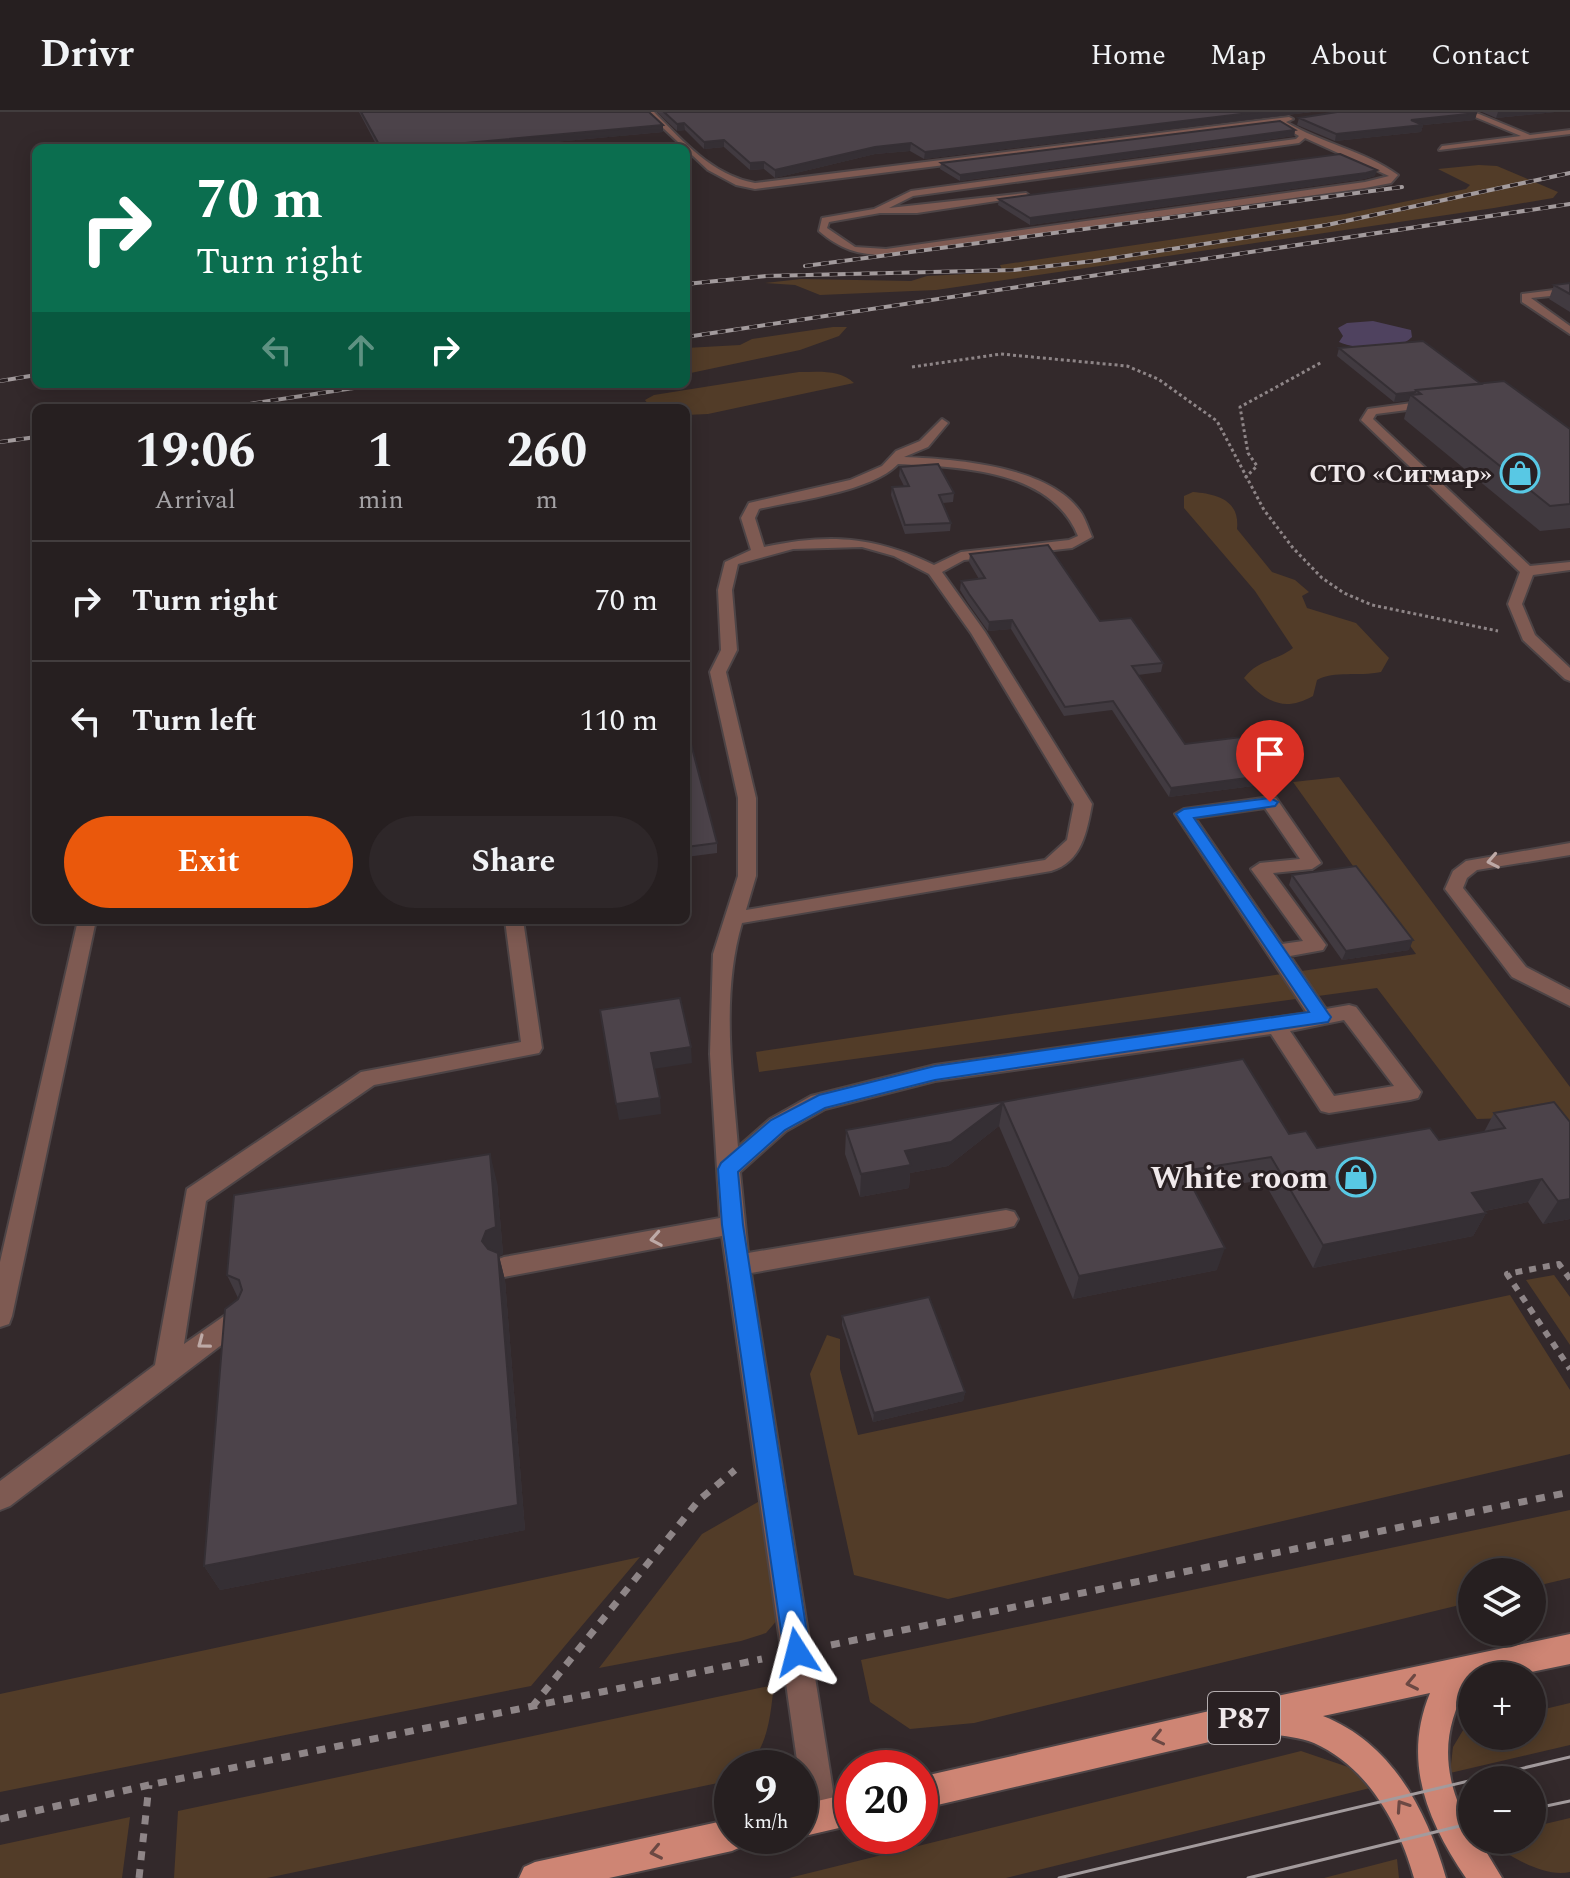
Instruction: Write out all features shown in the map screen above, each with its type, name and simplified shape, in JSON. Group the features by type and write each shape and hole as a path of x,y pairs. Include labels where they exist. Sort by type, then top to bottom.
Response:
{"main road":[{"name":"Р87","path":"1512,1662 1570,1649"},
{"name":"Р87","path":"938,1789 1249,1717 1458,1674"},
{"path":"1458,1674 1443,1693 1434,1717 1431,1745 1434,1776 1443,1809 1463,1847 1486,1878"},
{"path":"1249,1717 1279,1718 1309,1725 1338,1740 1365,1761 1389,1787 1410,1817 1425,1853 1430,1878"},
{"path":"535,1878 714,1839"}],"lane":[{"path":"650,112 683,144"},
{"path":"1467,112 1531,137"},
{"path":"690,151 726,180 755,186 1303,117"},
{"path":"1042,194 917,210 876,211 825,220 822,229 845,248 861,253 886,252 1365,185 1388,181 1394,175 1351,153 1303,135 1278,120"},
{"path":"1442,148 1570,132"},
{"path":"876,211 911,194 1274,147 1299,141 1303,135"},
{"path":"1336,155 1351,153"},
{"path":"1093,170 1106,177"},
{"path":"1570,291 1526,296 1527,302 1570,331"},
{"path":"1446,403 1372,411 1367,420 1527,571 1570,566"},
{"path":"759,553 748,518 754,506 854,483 886,469 900,454 924,444 942,423"},
{"path":"895,460 933,462 995,472 1045,487 1066,502 1083,524 1085,537 1072,544 961,556 934,571"},
{"path":"734,918 1051,865 1076,842 1083,804 978,632 934,571 899,553 862,543 793,545 732,562 725,590 729,650 718,672 747,798 747,876 734,918 723,954 720,1054 732,1225 824,1815"},
{"path":"1527,571 1515,604 1528,637 1570,676"},
{"path":"1277,952 1316,945 1260,869 1312,863 1270,802 1184,814 1192,827 1321,1017"},
{"path":"1570,849 1472,865 1459,875 1454,889 1519,972 1570,999"},
{"path":"0,1316 86,924"},
{"path":"167,1371 195,1196 368,1078 532,1048 515,924"},
{"path":"728,1169 778,1125 819,1102 935,1073 1276,1026 1349,1012 1410,1092 1329,1105 1276,1026"},
{"path":"739,1265 1006,1219"},
{"path":"504,1267 732,1225"},
{"path":"0,1497 240,1316"}],"path":[{"path":"912,367 1001,354 1127,366 1158,379 1217,421 1264,510 1293,548 1322,578 1344,593 1372,605 1528,637"},
{"path":"1245,478 1257,466 1248,453 1240,407 1252,397 1305,377 1322,362"},
{"path":"1570,1279 1559,1264 1507,1274 1570,1369"},
{"path":"532,1707 699,1500 766,1443"},
{"path":"0,1819 149,1785 1570,1492"},
{"path":"139,1878 149,1785"}],"shaded area":[{"path":"1497,166 1558,192 1553,198 1494,208 936,290 820,295 795,285 765,283 801,279 911,281 927,276 1003,272 1000,265 1345,214 1466,189 1470,185 1438,169"},
{"path":"1373,321 1411,330 1412,337 1387,348 1357,347 1339,342 1343,336 1338,328 1347,323"},
{"path":"847,327 839,336 800,350 690,373 690,348 740,345 752,339"},
{"path":"799,372 835,373 854,383 708,414 690,415 690,404 648,404 645,400 654,395"},
{"path":"1193,492 1218,497 1231,505 1237,519 1237,529 1272,572 1295,580 1309,592 1302,596 1307,608 1356,623 1389,658 1381,672 1324,677 1317,680 1313,696 1293,704 1275,702 1252,686 1244,678 1249,672 1293,648 1255,591 1184,508 1184,496"},
{"path":"1339,777 1570,1087 1570,1145 1548,1117 1477,1119 1377,988 759,1072 756,1052 1416,954 1293,782"},
{"path":"1554,1275 1570,1297 1570,1345 1526,1280"},
{"path":"1510,1295 1570,1390 1570,1454 948,1599 854,1575 810,1374 827,1335 840,1339 840,1369 858,1435"},
{"path":"765,1498 779,1618 766,1633 741,1641 599,1668 702,1534"},
{"path":"1570,1510 1570,1578 1546,1584 1546,1558 1458,1558 1458,1605 974,1723 910,1729 870,1702 861,1660"},
{"path":"640,1557 531,1686 0,1792 0,1694"},
{"path":"774,1685 760,1750 714,1750 714,1784 267,1878 174,1878 178,1811"},
{"path":"1570,1703 1570,1745 1480,1766 1458,1766 1458,1771 1450,1773 1453,1747 1458,1739 1458,1750 1546,1750 1546,1709"},
{"path":"1301,1751 1354,1769 1370,1788 1006,1878 789,1878 886,1854 938,1854 938,1841"},
{"path":"130,1817 122,1878 0,1878 0,1845"},
{"path":"1570,1818 1570,1872 1548,1872 1508,1854 1546,1854 1546,1824"},
{"path":"1397,1859 1399,1878 1324,1878"}],"building":[{"path":"361,112 649,112 663,125 454,144 379,144"},
{"path":"664,112 1258,112 925,152 911,143 875,147 775,170 764,162 750,163 724,140 704,142 684,123 677,124"},
{"path":"1337,112 1477,113 1411,120 1423,125 1336,134 1299,118"},
{"path":"1280,121 1295,130 960,175 941,163"},
{"path":"1340,154 1377,170 1030,218 999,199"},
{"path":"1570,283 1570,294 1554,285"},
{"path":"1423,341 1481,384 1396,394 1339,348"},
{"path":"1504,381 1570,429 1570,504 1550,506 1411,395 1421,394 1416,390"},
{"path":"938,464 954,493 939,495 951,523 905,525 892,487 909,486 900,467"},
{"path":"1048,545 1100,621 1131,618 1163,663 1132,666 1185,744 1258,735 1286,773 1171,788 1113,701 1065,707 1012,620 989,622 961,581 985,578 970,554"},
{"path":"690,740 717,843 690,846"},
{"path":"1356,866 1413,940 1346,951 1292,875"},
{"path":"680,998 691,1047 651,1053 660,1098 616,1104 600,1010"},
{"path":"1243,1059 1289,1134 1306,1131 1317,1148 1430,1128 1439,1140 1505,1128 1494,1113 1554,1102 1570,1122 1570,1199 1558,1201 1542,1179 1472,1193 1486,1213 1323,1245 1271,1157 1184,1171 1225,1248 1079,1276 1003,1103 951,1142 905,1151 911,1165 861,1174 846,1130"},
{"path":"490,1154 496,1227 486,1231 482,1241 488,1249 498,1253 518,1505 204,1566 225,1309 238,1299 242,1290 239,1280 227,1275 234,1195"},
{"path":"929,1297 965,1392 874,1413 842,1316"}],"tram line":[{"path":"1059,1878 1570,1757"},
{"path":"1546,1806 1570,1801"},
{"path":"1248,1878 1458,1826"}],"railway":[{"path":"690,284 766,276 1014,270 1094,261 1327,225 1570,173"},
{"path":"805,266 1402,187"},
{"path":"690,336 1570,204"},
{"path":"0,381 32,376"},
{"path":"249,404 354,388"},
{"path":"0,442 32,438"}],"place":[{"name":"СТО «Сигмар»","path":"1520,473"},
{"name":"White room","path":"1356,1177"}],"route":[{"path":"797,1652 732,1225 728,1169 778,1125 819,1102 935,1073 1276,1026 1321,1017 1184,814 1270,802"}]}
